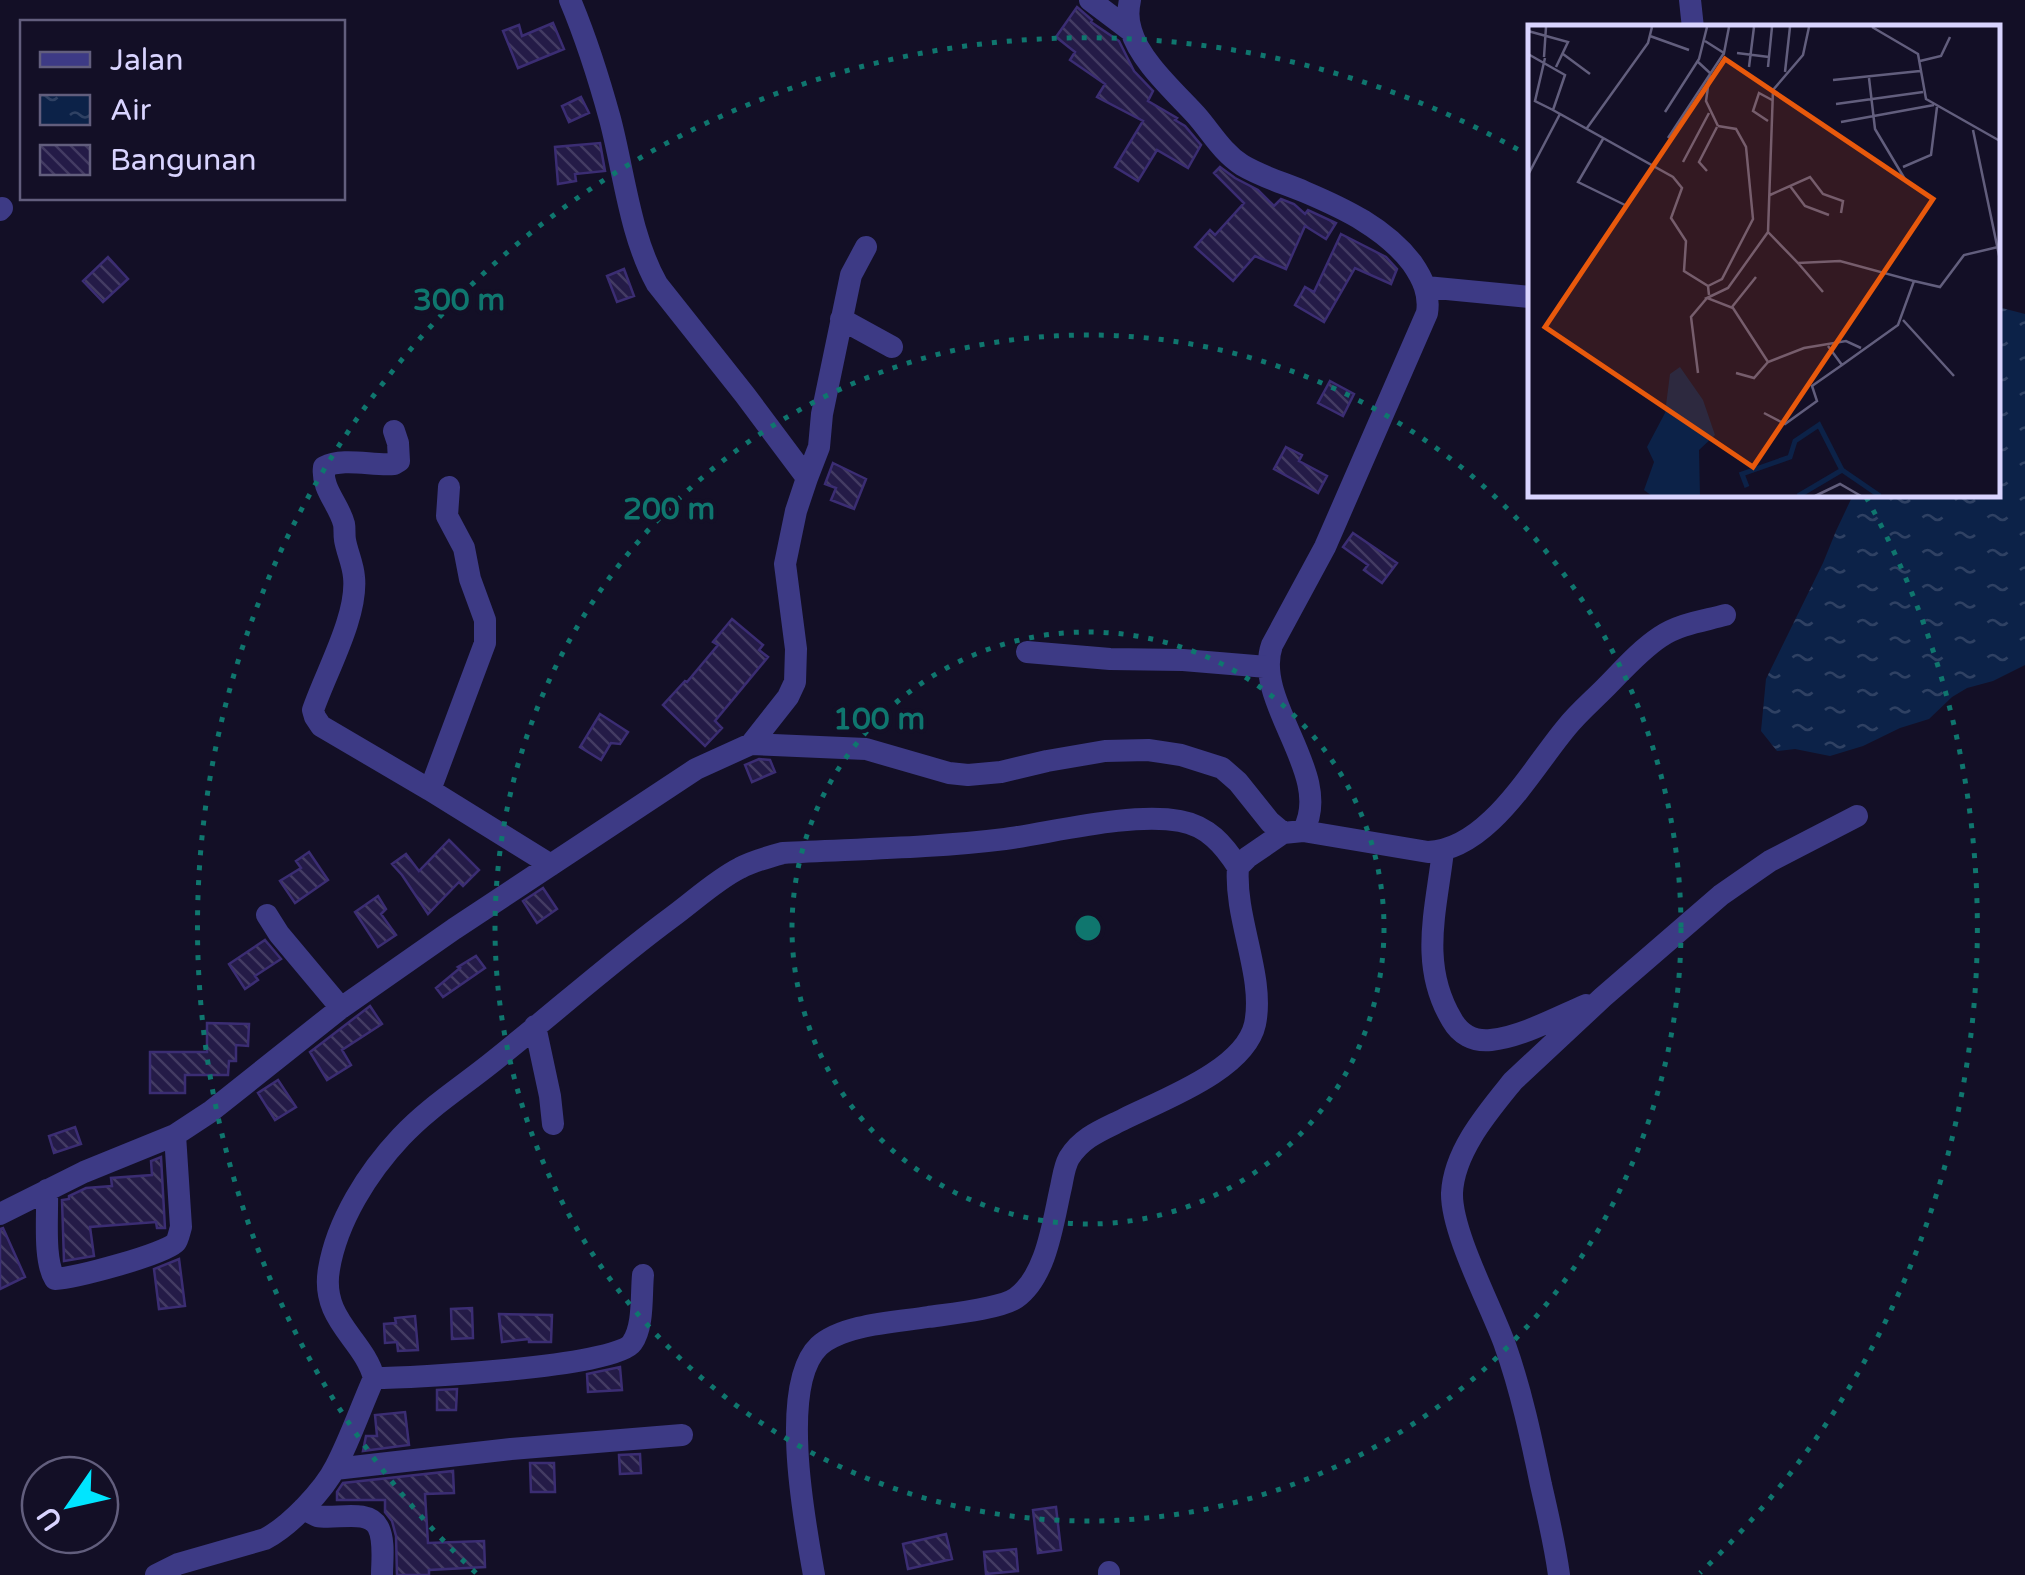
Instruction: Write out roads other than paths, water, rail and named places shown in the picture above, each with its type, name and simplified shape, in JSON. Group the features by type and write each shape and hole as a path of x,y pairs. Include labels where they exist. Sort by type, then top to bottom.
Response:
{"street":[{"path":"570,0 610,118 648,268 806,478"},
{"path":"1090,0 1131,31 1156,71 1226,154 1264,176 1369,223 1399,248 1419,274 1429,300 1326,547 1267,658 1270,682 1298,752 1311,812 1293,832 1248,857 1238,867"},
{"path":"1130,0 1131,31"},
{"path":"1690,0 1693,25"},
{"path":"751,744 788,697 794,682 796,648 785,564 796,511 819,447 822,414 851,275 866,247"},
{"path":"1426,287 1528,297"},
{"path":"841,319 892,347"},
{"path":"394,430 400,454 394,464 339,462 324,466 326,486 344,524 355,592 313,710 314,717 321,726 552,865"},
{"path":"430,790 486,643 485,620 464,548 447,516 449,487"},
{"path":"0,1214 84,1172 176,1135 341,1008 454,929 696,769 751,744 866,749 968,775 1106,751 1148,750 1181,755 1222,768 1270,822 1293,832 1443,852 1486,827 1568,724 1637,656 1679,626 1725,615"},
{"path":"1027,652 1267,667"},
{"path":"1559,1575 1526,1413 1458,1226 1452,1195 1458,1167 1472,1136 1514,1081 1603,997 1720,895 1770,861 1857,816"},
{"path":"156,1575 178,1564 266,1539 287,1526 335,1469 374,1378 338,1320 328,1292 328,1272 346,1219 402,1136 436,1103 636,943 736,870 783,853 1002,839 1155,818 1184,821 1200,828 1222,842 1238,867 1238,900 1255,983 1255,1025 1246,1045 1223,1067 1187,1088 1084,1139 1067,1161 1044,1256 1016,1299 837,1335 821,1344 808,1359 797,1430 800,1490 814,1575"},
{"path":"1443,852 1432,966 1437,990 1457,1028 1471,1039 1490,1040 1530,1028 1603,997"},
{"path":"266,914 341,1008"},
{"path":"535,1026 553,1124"},
{"path":"47,1190 49,1257 55,1280 142,1258 172,1246 180,1227 176,1135"},
{"path":"374,1378 579,1362 626,1350 638,1328 643,1275"},
{"path":"335,1469 682,1435"},
{"path":"303,1509 315,1515 369,1518 375,1522 382,1539 382,1575"}],"water":[{"path":"2000,308 2025,314 2025,665 1993,681 1967,688 1929,719 1863,746 1830,756 1795,749 1777,751 1761,731 1766,679 1852,498 2000,498"}]}
